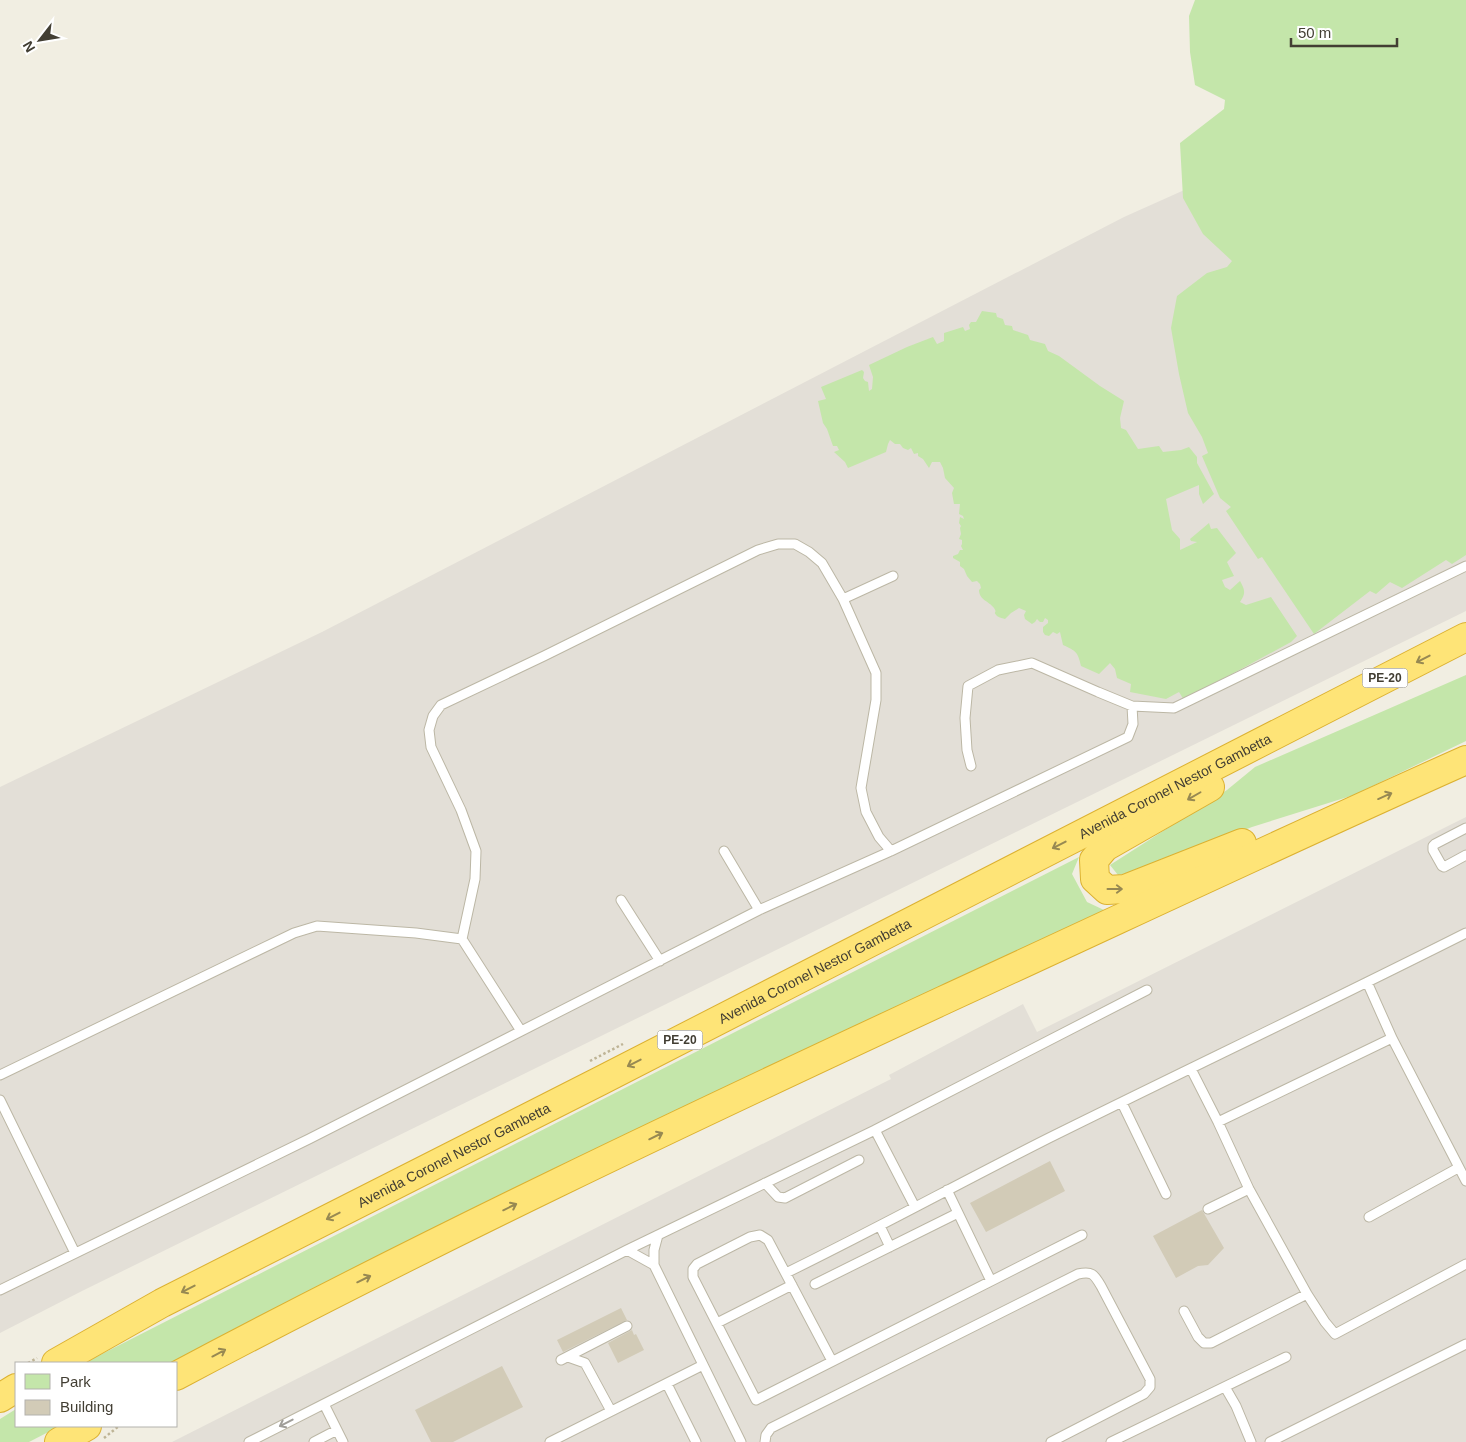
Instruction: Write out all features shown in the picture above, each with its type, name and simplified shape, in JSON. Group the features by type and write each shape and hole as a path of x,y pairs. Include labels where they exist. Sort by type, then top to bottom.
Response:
{"highway":[{"name":"Avenida Coronel Nestor Gambetta","path":"58,1362 162,1303 1463,639"},
{"path":"1305,719 1261,758 1105,847 1094,860 1095,879 1107,890 1125,889 1299,821 1341,816"},
{"path":"178,1375 280,1320 483,1219 714,1108 1341,816 1466,760"},
{"path":"0,1398 15,1389"},
{"path":"59,1442 85,1427"}],"lane":[{"path":"521,1031 462,940 475,879 476,851 461,810 431,747 429,730 433,716 441,705 758,550 778,544 795,544 809,552 822,564 843,599 876,673 876,700 861,788 866,812 879,837 890,851"},
{"path":"971,766 965,718 968,686 998,670 1032,663 1132,706 1174,708 1466,566"},
{"path":"843,599 893,576"},
{"path":"0,1290 309,1139 759,910 890,851 1128,736 1133,724 1132,706"},
{"path":"1466,828 1435,844 1433,850 1444,867 1466,855"},
{"path":"724,851 759,910"},
{"path":"620,900 660,960"},
{"path":"0,1075 294,933 317,926 416,933 462,940"},
{"path":"786,1273 947,1190 1466,933"},
{"path":"1367,982 1392,1038 1466,1181"},
{"path":"249,1442 627,1250 875,1130 1147,990"},
{"path":"1218,1122 1392,1038"},
{"path":"1191,1069 1250,1189 1307,1294 1335,1334 1466,1264"},
{"path":"0,1100 75,1253"},
{"path":"1122,1103 1166,1194"},
{"path":"875,1130 915,1207"},
{"path":"765,1183 778,1197 785,1198 859,1160"},
{"path":"1369,1217 1458,1168"},
{"path":"1208,1209 1250,1189"},
{"path":"947,1190 991,1281"},
{"path":"814,1284 958,1213"},
{"path":"880,1226 890,1247"},
{"path":"658,1235 654,1250 654,1265 741,1442"},
{"path":"832,1362 768,1240 760,1235 750,1237 697,1264 693,1269 692,1277 756,1400 832,1362 1082,1235"},
{"path":"627,1250 654,1265"},
{"path":"765,1442 766,1435 771,1428 1078,1274 1087,1272 1096,1276 1150,1379 1150,1387 1144,1394 1051,1442"},
{"path":"717,1323 792,1284"},
{"path":"1184,1311 1198,1337 1204,1342 1212,1344 1307,1294"},
{"path":"585,1363 565,1358 628,1326"},
{"path":"1270,1442 1466,1344"},
{"path":"590,1346 585,1363 611,1411"},
{"path":"1111,1442 1286,1357"},
{"path":"550,1442 704,1365"},
{"path":"666,1384 696,1442"},
{"path":"1225,1387 1236,1406 1251,1442"},
{"path":"324,1404 343,1442"},
{"path":"314,1442 337,1430"}],"path":[{"path":"99,1442 118,1427"}],"shaded area":[{"path":"1466,34 1466,611 0,1333 0,787 322,632 1124,217 1200,183"},
{"path":"1466,817 1466,1442 172,1442 891,1079 889,1075 1023,1004 1037,1032"}],"green space":[{"path":"1195,0 1466,0 1466,555 1452,564 1446,560 1402,588 1390,582 1376,594 1370,591 1314,634 1262,557 1258,559 1226,511 1231,507 1220,498 1202,456 1208,453 1202,437 1188,413 1179,374 1171,328 1177,296 1207,273 1227,267 1232,261 1203,234 1183,198 1180,143 1224,109 1225,100 1195,85 1190,52 1189,16"},
{"path":"982,311 996,313 997,317 1003,319 1005,325 1012,326 1013,330 1028,335 1030,340 1045,344 1048,351 1059,356 1124,401 1120,418 1121,428 1126,430 1138,449 1159,446 1163,452 1189,447 1197,457 1197,463 1214,494 1203,504 1199,494 1199,485 1166,499 1172,530 1180,539 1180,550 1197,542 1190,539 1209,523 1211,529 1217,528 1236,553 1227,562 1234,576 1222,580 1225,587 1230,590 1240,581 1244,592 1240,602 1246,605 1271,597 1297,636 1291,642 1184,700 1179,692 1166,699 1130,692 1131,684 1117,678 1115,669 1110,663 1099,674 1081,666 1076,652 1063,645 1060,632 1057,634 1053,632 1049,636 1045,635 1043,627 1048,623 1048,620 1045,618 1043,622 1037,619 1032,624 1025,619 1026,611 1019,608 1005,619 998,617 994,608 982,598 979,593 980,584 977,581 972,582 960,566 960,562 953,558 960,550 963,550 961,546 962,540 959,539 961,526 959,523 960,517 964,519 959,514 960,504 954,504 952,493 954,488 945,478 940,462 932,462 929,468 923,459 918,456 918,453 914,454 911,448 908,450 890,440 886,452 848,468 845,462 834,452 839,450 837,446 833,446 823,423 818,401 826,399 821,387 862,370 864,372 863,378 868,382 869,391 872,389 873,377 869,365 933,337 937,344 944,341 944,333 963,327 965,331 970,329 969,325 971,322 976,322"},
{"path":"1466,675 1466,741 1354,795 1252,827 1144,869 1118,875 1110,865 1227,790 1255,767"},
{"path":"1079,857 1072,874 1087,902 1104,910 678,1110 178,1365 178,1362 88,1362"},
{"path":"15,1410 15,1427 58,1427 29,1442 0,1442 0,1419"}],"building":[{"path":"1050,1161 1065,1191 986,1232 970,1203"},
{"path":"1202,1210 1224,1248 1208,1265 1198,1266 1176,1278 1153,1236"},
{"path":"621,1308 627,1320 563,1352 557,1340"},
{"path":"632,1330 644,1350 618,1363 608,1343"},
{"path":"502,1366 523,1407 453,1442 431,1442 415,1410"}]}
